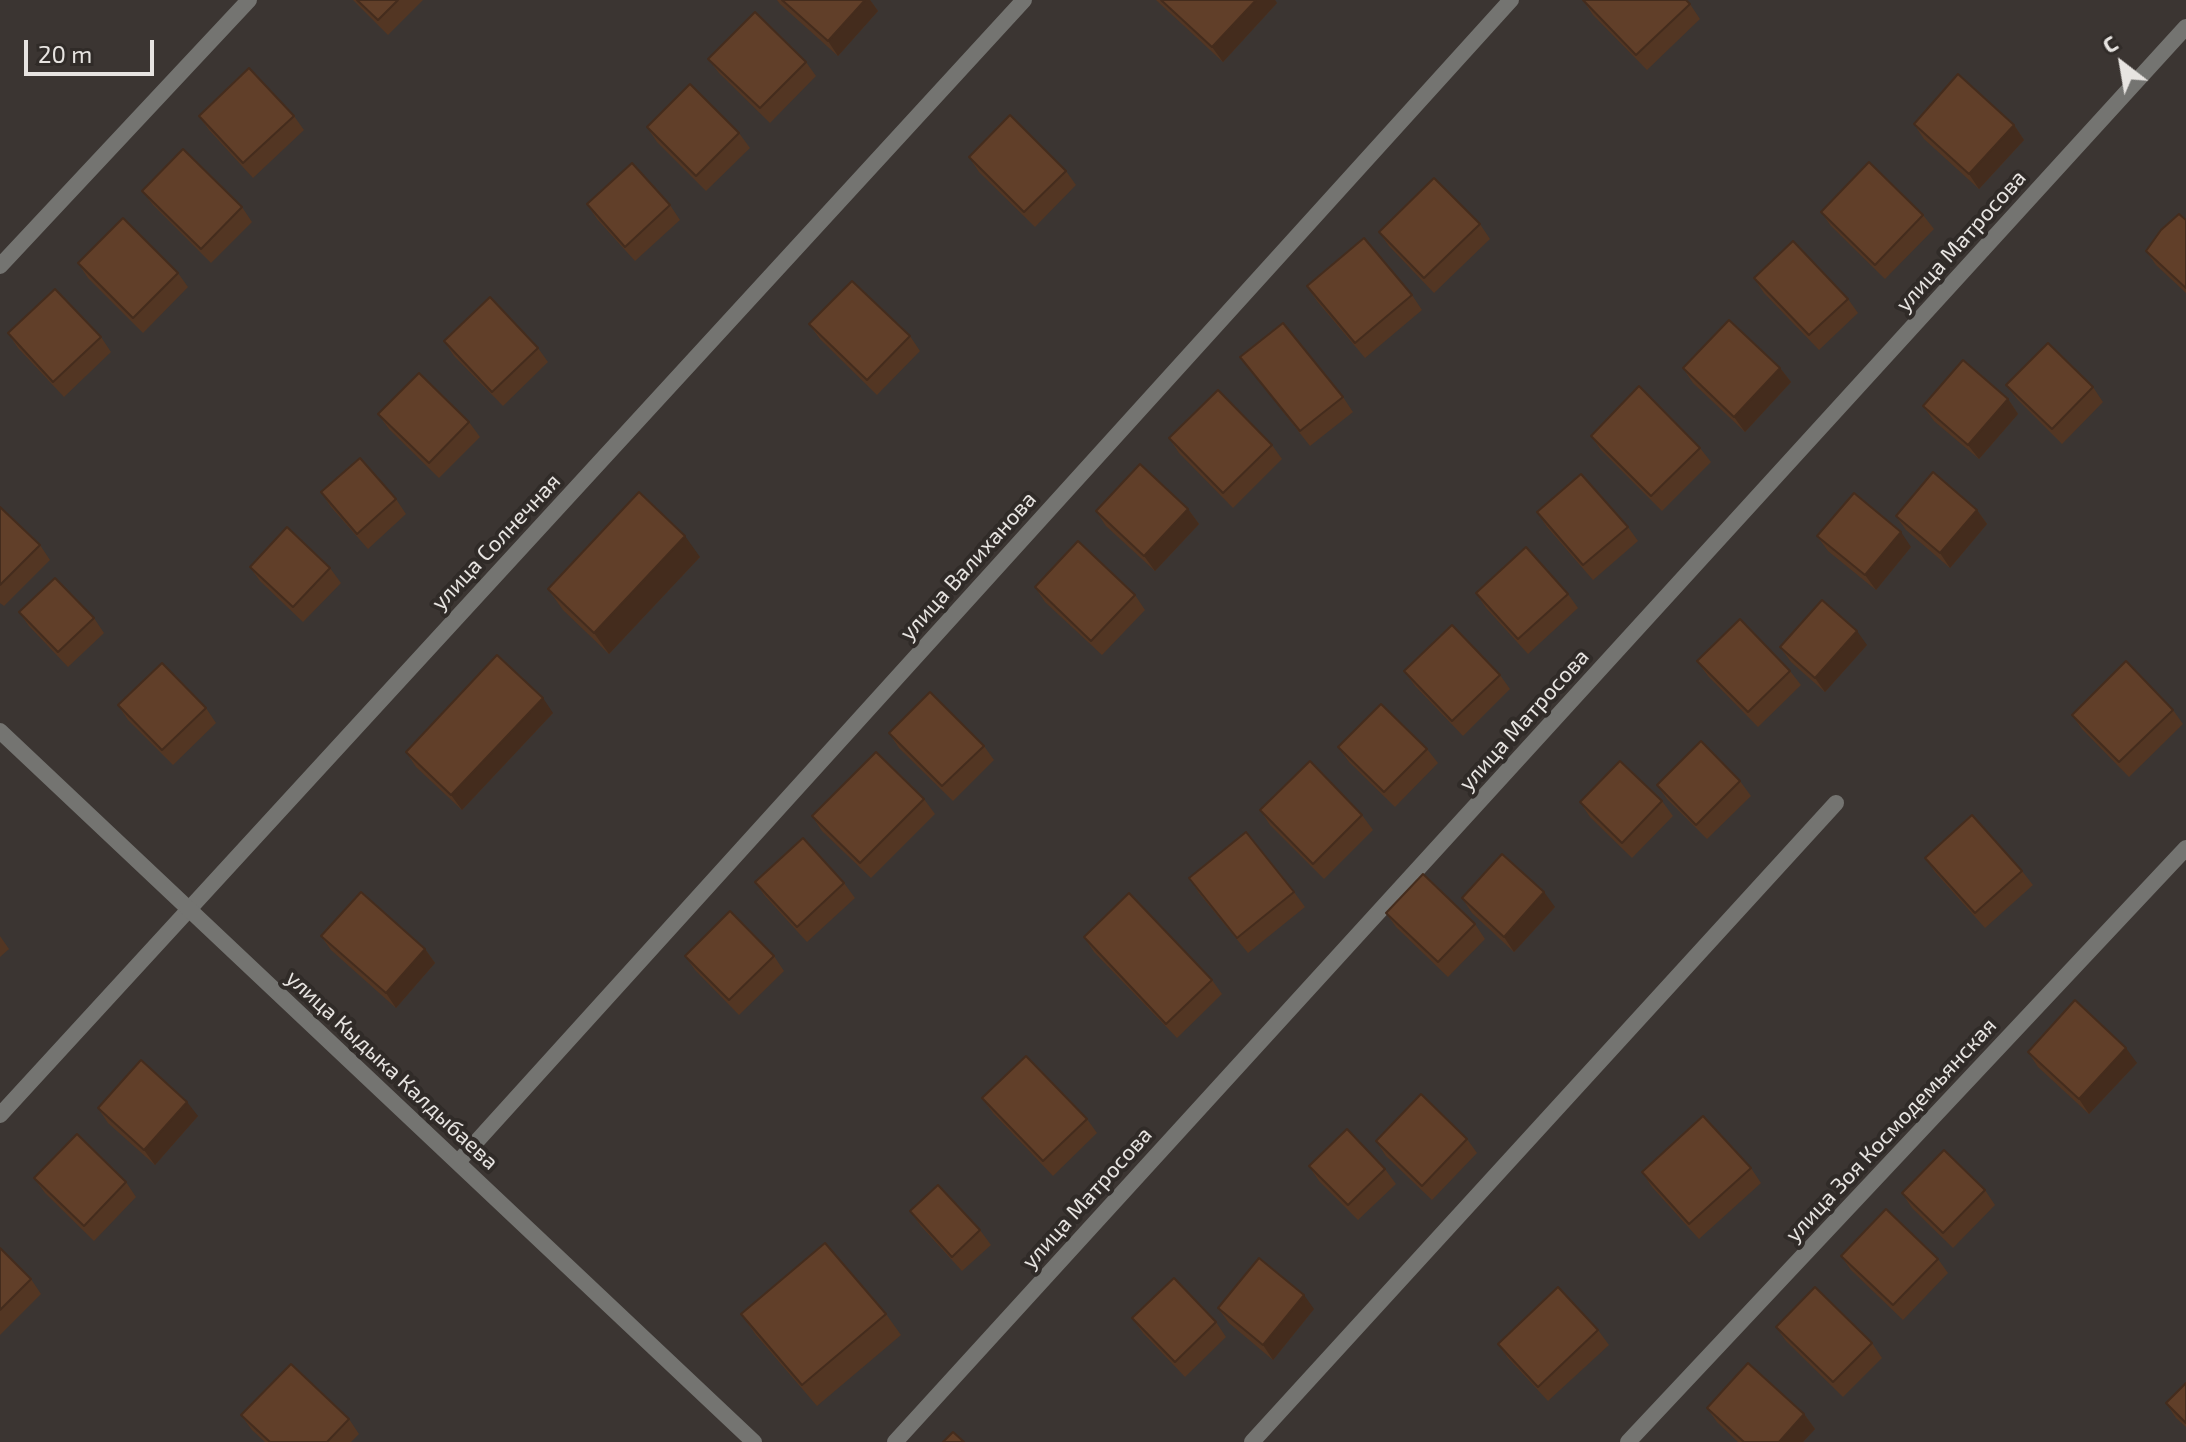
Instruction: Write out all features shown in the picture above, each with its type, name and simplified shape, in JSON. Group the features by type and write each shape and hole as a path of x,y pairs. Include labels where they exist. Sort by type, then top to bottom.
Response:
{"street":[{"path":"0,266 249,0"},
{"name":"улица Солнечная","path":"0,1115 1024,0"},
{"name":"улица Валиханова","path":"458,1162 1511,0"},
{"name":"улица Матросова","path":"895,1442 2186,27"},
{"name":"улица Кыдыка Калдыбаева","path":"0,731 754,1442"},
{"path":"1252,1442 1836,803"},
{"name":"улица Зоя Космодемьянская","path":"1628,1442 2186,848"}],"building":[{"path":"357,0 398,0 378,20"},
{"path":"782,0 865,0 828,41"},
{"path":"1161,0 1256,0 1212,47"},
{"path":"1583,0 1686,0 1690,4 1636,55"},
{"path":"755,12 806,62 760,108 708,59"},
{"path":"249,68 294,116 243,163 199,116"},
{"path":"1958,74 2014,125 1969,174 1914,124"},
{"path":"690,84 739,133 696,176 647,127"},
{"path":"1010,115 1066,171 1024,212 969,157"},
{"path":"183,149 242,207 201,249 142,191"},
{"path":"1869,162 1923,215 1875,265 1821,212"},
{"path":"632,163 670,205 625,247 587,204"},
{"path":"1434,178 1480,224 1424,278 1379,232"},
{"path":"2179,214 2186,220 2186,288 2146,251 2161,230"},
{"path":"123,218 178,273 133,318 78,263"},
{"path":"1364,238 1412,295 1355,343 1307,286"},
{"path":"1793,241 1848,299 1809,335 1754,278"},
{"path":"852,281 910,336 867,380 809,324"},
{"path":"55,289 101,337 53,382 8,333"},
{"path":"490,297 538,348 492,392 444,341"},
{"path":"1729,320 1780,368 1734,417 1683,368"},
{"path":"1283,323 1343,397 1300,431 1240,357"},
{"path":"2048,343 2093,387 2052,429 2006,385"},
{"path":"1963,360 2008,399 1968,445 1923,406"},
{"path":"419,373 469,422 429,463 378,414"},
{"path":"1639,386 1700,448 1651,496 1591,436"},
{"path":"1218,390 1272,445 1223,493 1169,438"},
{"path":"360,458 396,499 357,534 321,492"},
{"path":"1140,464 1188,509 1144,556 1096,511"},
{"path":"1933,472 1977,510 1940,553 1896,516"},
{"path":"1581,474 1628,527 1583,565 1537,512"},
{"path":"639,492 685,536 594,633 548,589"},
{"path":"1854,493 1901,532 1865,575 1817,536"},
{"path":"0,507 40,545 0,585"},
{"path":"287,527 330,568 293,607 250,567"},
{"path":"1078,541 1135,595 1091,641 1035,587"},
{"path":"1526,547 1568,594 1518,639 1476,593"},
{"path":"55,578 94,618 58,652 19,612"},
{"path":"1822,600 1857,631 1815,678 1780,647"},
{"path":"1740,619 1790,671 1748,712 1697,661"},
{"path":"1452,625 1500,675 1452,721 1404,671"},
{"path":"497,655 543,698 451,795 406,752"},
{"path":"2126,661 2173,710 2119,762 2072,715"},
{"path":"162,663 206,708 162,750 118,705"},
{"path":"930,692 984,746 942,786 889,733"},
{"path":"1381,704 1427,749 1384,792 1338,747"},
{"path":"1701,741 1740,781 1696,825 1657,785"},
{"path":"876,752 924,799 860,863 812,816"},
{"path":"1310,761 1362,815 1313,864 1260,810"},
{"path":"1620,761 1662,801 1622,843 1580,802"},
{"path":"1972,815 2022,871 1975,913 1925,858"},
{"path":"1246,832 1294,892 1237,938 1189,878"},
{"path":"803,838 844,883 797,927 755,882"},
{"path":"1502,854 1544,892 1504,937 1462,898"},
{"path":"1423,874 1475,924 1438,962 1386,913"},
{"path":"361,892 425,949 386,993 321,936"},
{"path":"1129,893 1212,980 1166,1024 1084,937"},
{"path":"730,911 774,956 729,1000 685,956"},
{"path":"2075,1000 2126,1048 2079,1099 2028,1052"},
{"path":"1026,1056 1087,1119 1043,1161 982,1098"},
{"path":"141,1060 187,1102 144,1150 98,1108"},
{"path":"1421,1094 1467,1139 1422,1186 1376,1141"},
{"path":"1703,1116 1751,1168 1689,1224 1642,1172"},
{"path":"1347,1129 1385,1169 1348,1205 1309,1166"},
{"path":"77,1134 126,1182 84,1226 34,1178"},
{"path":"1944,1150 1985,1190 1943,1233 1902,1193"},
{"path":"938,1185 980,1230 952,1257 910,1211"},
{"path":"1886,1209 1938,1259 1893,1305 1841,1256"},
{"path":"825,1243 886,1314 802,1385 741,1314"},
{"path":"0,1248 31,1279 0,1310"},
{"path":"1259,1258 1304,1295 1263,1345 1218,1308"},
{"path":"1174,1278 1216,1322 1175,1362 1132,1318"},
{"path":"1558,1287 1598,1330 1538,1387 1498,1344"},
{"path":"1815,1287 1872,1343 1833,1382 1776,1327"},
{"path":"1748,1363 1804,1414 1779,1442 1744,1442 1707,1408"},
{"path":"291,1364 349,1419 327,1442 270,1442 241,1415"},
{"path":"2186,1383 2186,1423 2166,1403"},
{"path":"953,1432 964,1442 943,1442"}]}
